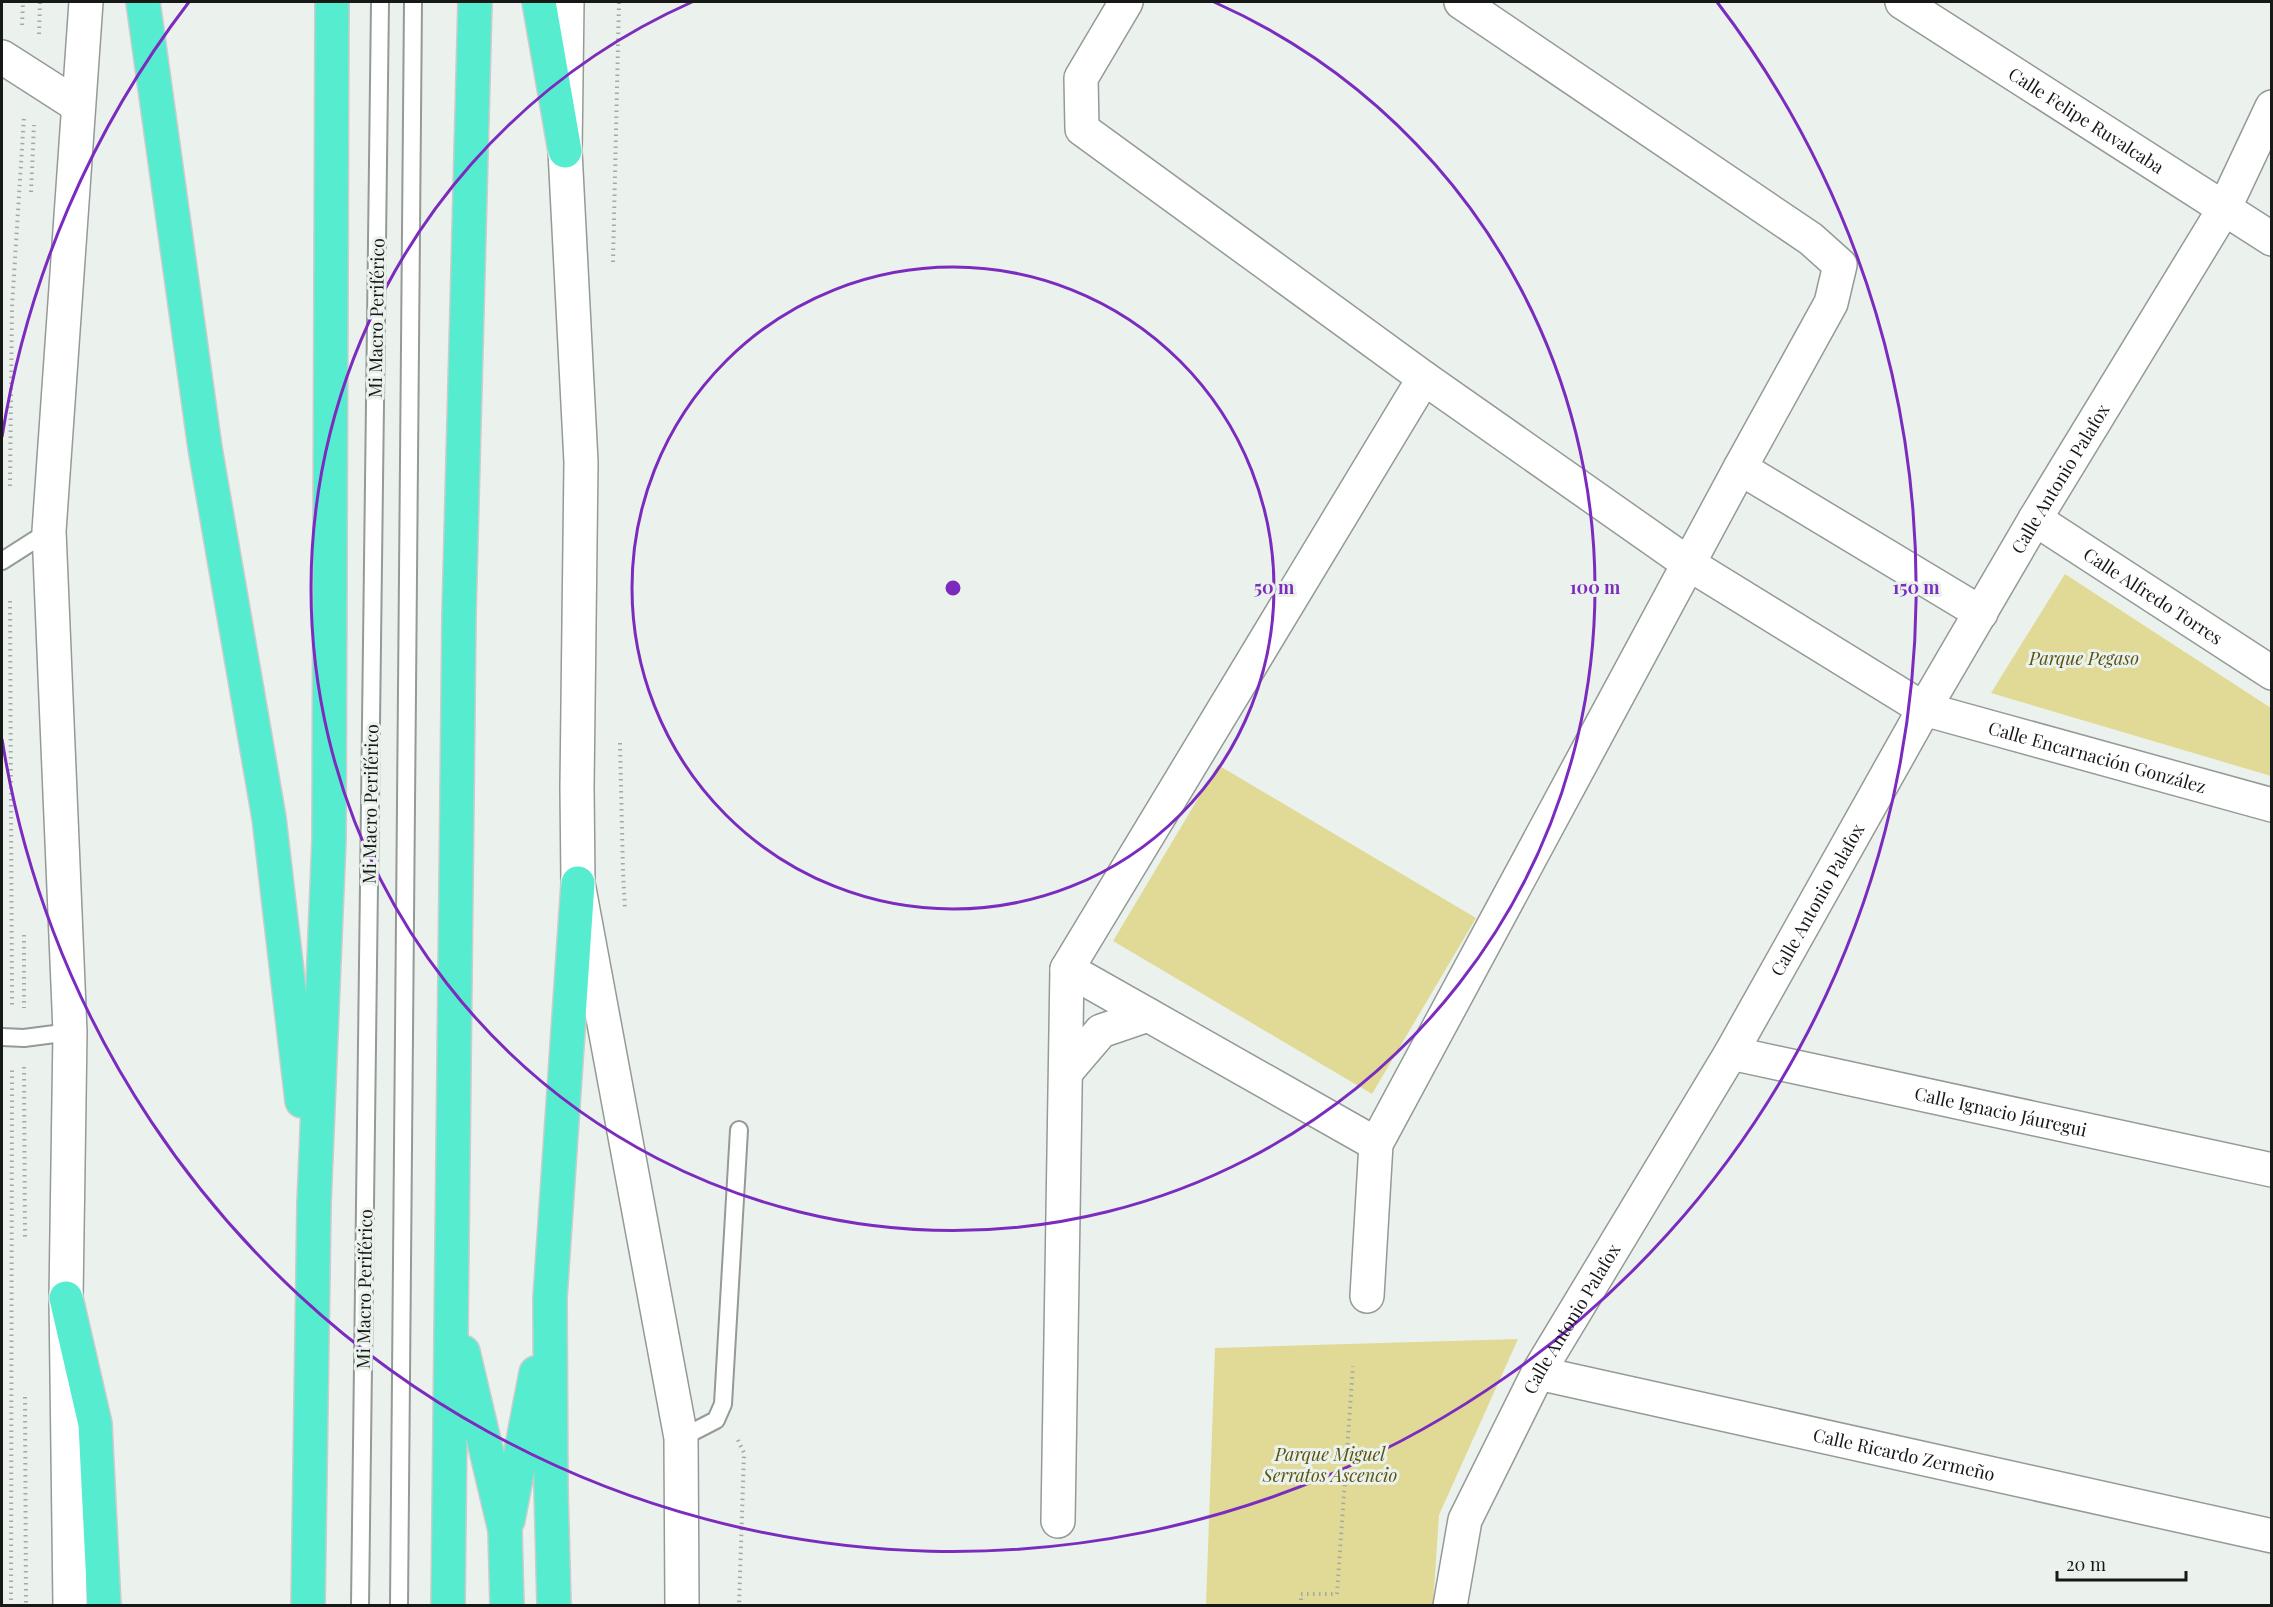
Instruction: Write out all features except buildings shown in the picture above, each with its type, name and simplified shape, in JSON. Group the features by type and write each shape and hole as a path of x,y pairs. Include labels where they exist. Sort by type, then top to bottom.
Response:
{"highway":[{"path":"143,2 206,448 269,818 314,1204"},
{"path":"308,1605 314,1204 329,839 332,2"},
{"path":"448,1605 459,614 475,2"},
{"path":"539,2 565,151"},
{"path":"554,1605 550,1298 578,883"},
{"path":"66,1298 95,1424 104,1605"},
{"path":"507,1605 506,1530 550,1298"},
{"path":"451,1301 506,1530"}],"street":[{"path":"70,1605 66,1298 70,1032 49,531 86,2"},
{"path":"567,2 565,151 581,462 578,883 681,1438 682,1605"},
{"name":"Calle Encarnación González","path":"1126,2 1081,78 1082,129 1424,378 1689,564 1924,709 2271,805"},
{"path":"1367,1296 1376,1144 1831,303 1840,265 1811,238 1461,2"},
{"name":"Calle Felipe Ruvalcaba","path":"1902,2 2271,239"},
{"path":"14,64 77,105"},
{"name":"Calle Antonio Palafox","path":"1450,1605 1465,1520 1538,1373 1731,1053 1924,709 2035,519 2224,210 2271,107"},
{"path":"1058,1521 1067,969 1424,378"},
{"path":"1740,468 1981,613"},
{"name":"Calle Alfredo Torres","path":"2035,519 2271,673"},
{"path":"1067,969 1376,1144"},
{"path":"1066,1072 1101,1030 1148,1016"},
{"name":"Calle Ignacio Jáuregui","path":"1731,1053 2271,1170"},
{"name":"Calle Ricardo Zermeño","path":"1538,1373 2271,1536"}],"lane":[{"name":"Mi Macro Periférico","path":"360,1605 380,2"},
{"name":"Mi Macro Periférico","path":"399,1605 413,2"},
{"path":"6,559 49,531"},
{"path":"7,1036 24,1038 70,1032"},
{"path":"681,1438 716,1420 723,1404 738,1130"}],"path":[{"path":"10,497 14,64 21,36 23,2"},
{"path":"612,272 619,2"},
{"path":"6,559 7,1036 13,1291 11,1605"},
{"path":"619,731 626,918"},
{"path":"1301,1605 1301,1594 1337,1594 1353,1366"},
{"path":"723,1404 744,1453 739,1605"}],"green space":[{"name":"Parque Pegaso","path":"2065,574 2271,708 2271,776 1991,693"},
{"path":"1218,765 1476,918 1372,1094 1113,941"},
{"name":"Parque Miguel Serratos Ascencio","path":"1518,1339 1439,1515 1433,1605 1206,1605 1215,1348"}]}
